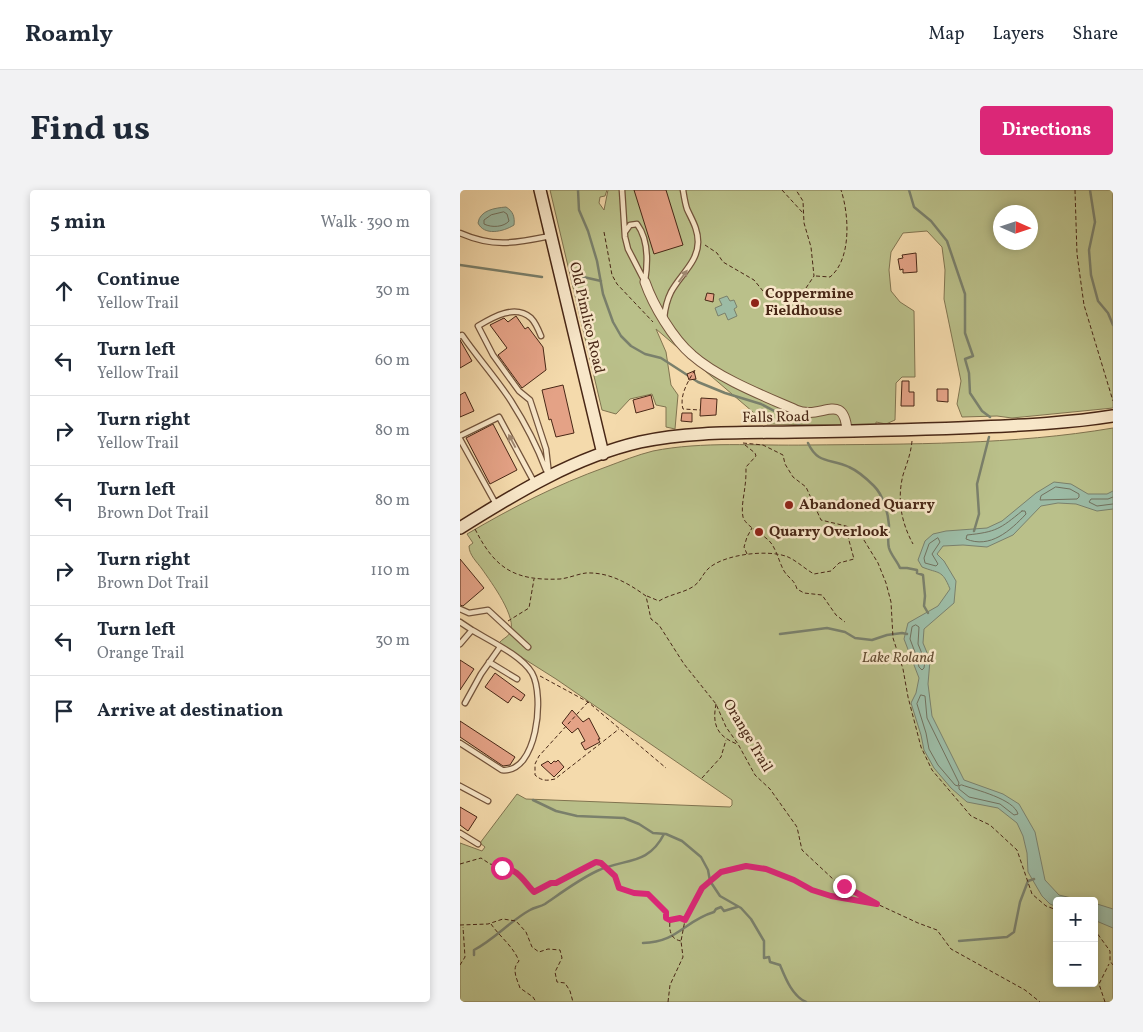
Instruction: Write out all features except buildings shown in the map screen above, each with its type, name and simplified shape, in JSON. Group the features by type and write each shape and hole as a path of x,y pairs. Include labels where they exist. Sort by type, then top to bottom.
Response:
{"main road":[{"name":"Old Pimlico Road","path":"540,190 603,454"},
{"name":"Falls Road","path":"460,528 549,476 603,454 640,442 688,435 743,439 847,431 1062,423 1113,416"}],"street":[{"path":"645,282 649,294 664,320 691,354 752,391 802,413 813,413 832,408 839,410 846,420 847,431"}],"lane":[{"path":"622,190 628,249 645,282"},
{"path":"664,320 671,292 693,262 697,249 698,240 695,225 687,208 682,190"},
{"path":"625,233 630,225 637,224 639,226 647,253 645,282"},
{"path":"460,233 479,240 504,244 551,235"},
{"path":"541,336 531,318 520,313 506,312 478,326 493,355 520,391 530,400 546,449 549,476"},
{"path":"460,336 462,334 510,400 538,449 549,476"},
{"path":"497,506 460,438 499,417 534,484"},
{"path":"460,609 469,613 488,610 528,647"},
{"path":"460,622 521,661 532,674 538,693 536,729 531,747 517,768 502,770 460,743"},
{"path":"460,644 472,630"},
{"path":"465,703 480,674 500,648"},
{"path":"489,662 517,680"},
{"path":"460,786 488,801"},
{"path":"460,833 478,844"}],"path":[{"path":"782,190 803,213"},
{"path":"698,240 717,253 723,262 754,280 769,295 780,298 802,294 814,276 811,247 803,213 803,201 796,190"},
{"path":"814,276 830,277 835,273 844,250 847,238 846,205 841,190"},
{"path":"842,194 845,190"},
{"path":"1075,190 1077,254 1084,305 1113,401"},
{"path":"604,232 612,275 617,284 654,322"},
{"path":"692,374 681,403 684,409 700,410"},
{"path":"913,544 906,530 901,510 900,492 911,451 914,430"},
{"path":"743,439 763,445 783,455 785,464 793,477 806,486 821,520 846,526 859,532 878,563 886,582 891,602 895,648 903,668 908,697 921,747 932,770 971,816 990,825 1017,850 1032,894 1046,906 1053,909"},
{"path":"743,439 756,456 752,458 746,467 746,484 742,507 744,518 752,528 757,530 772,544 785,572 795,582 797,589 804,593 822,596 836,615 845,622"},
{"path":"471,521 485,549 507,571 534,578 562,578 587,573 602,574 622,579 646,596 659,601 668,595 693,587 709,568 728,558 761,553 777,554 789,558 814,574 831,571 839,564 854,559 847,533 844,530 846,526"},
{"path":"748,555 744,547 752,528"},
{"path":"504,625 529,608 534,578"},
{"name":"Orange Trail","path":"646,596 651,619 659,625 684,664 716,704 726,727 755,775 770,789 798,826 802,850 834,880 877,904 937,930 952,949 1025,990 1040,1002"},
{"path":"532,674 545,678 588,702 666,768"},
{"path":"588,702 539,756 535,764 534,775 541,780 548,781 555,778 619,729"},
{"path":"716,704 714,712 715,727 726,740 738,744"},
{"path":"702,778 721,757 726,740"},
{"path":"460,864 481,858 490,864 508,868 516,872 534,892 551,883 556,883 590,864 601,863 614,874 618,880 619,888 634,893 648,894 666,912 666,918 670,920 672,936 681,941"},
{"path":"668,1002 670,984 683,957 681,941 685,920 702,888 721,872 746,866 766,869 794,880 812,890 831,896 877,904"},
{"path":"670,920 680,918 685,920"},
{"path":"460,925 491,923 503,919 516,921 526,932 532,947 539,952 548,949 560,950 562,958 556,972 556,982 565,983 570,990 572,1002"},
{"path":"491,923 516,954 519,961 514,970 520,988 533,997 536,1002"},
{"path":"460,965 465,957 463,926"},
{"path":"1098,934 1110,951 1110,961 1113,965"},
{"path":"1105,1002 1099,984 1109,964"}],"green space":[{"path":"550,190 607,190 605,196 600,197 599,203 604,210 608,190 1113,190 1113,408 1012,418 997,416 962,417 957,404 961,381 944,299 945,270 942,247 927,231 903,233 891,252 889,270 891,291 900,302 914,311 915,377 902,377 896,383 895,420 886,424 876,422 876,426 767,424 656,329 666,352 671,385 678,395 675,429 666,427 666,407 656,405 652,394 630,399 616,414 602,410"},
{"name":"Lake Roland","path":"1113,428 1113,1002 460,1002 460,843 482,851 485,847 480,843 517,794 526,799 730,807 732,805 732,800 556,679 499,643 510,633 510,618 497,591 472,555 469,546 473,543 467,534 552,489 630,458 653,451 710,445 884,444 1038,438"}],"water":[{"path":"506,207 513,214 514,225 499,231 489,231 485,230 478,223 485,212"},
{"path":"727,296 730,301 734,300 737,307 734,309 737,316 728,320 725,313 718,316 715,308 722,305 719,299"},
{"path":"1054,482 1071,484 1088,494 1107,494 1113,491 1113,509 1097,511 1076,504 1058,503 1041,506 1013,535 987,547 943,546 937,554 944,561 956,581 954,603 924,629 923,643 930,660 928,684 932,716 964,780 1003,794 1019,804 1035,832 1045,880 1059,895 1067,897 1053,897 1053,905 1042,896 1028,872 1027,853 1023,836 1017,823 998,808 967,802 951,788 934,768 924,750 911,703 916,693 919,678 904,639 908,623 938,606 950,589 942,575 922,567 918,560 925,541 933,534 946,531 987,528 1002,521 1036,493"},
{"path":"1098,904 1113,909 1113,928 1098,922"}],"waterway":[{"path":"578,190 579,210 597,261 603,294 613,322 621,336 631,346 645,354 661,358 698,382 761,404 799,424"},
{"path":"909,190 914,207 931,221 947,241 965,294 965,333 973,356 965,359 969,373 970,393 982,411 990,417"},
{"path":"1090,190 1095,222 1089,250 1091,275 1098,301 1108,313 1113,325"},
{"path":"460,265 542,277"},
{"path":"579,276 601,281"},
{"path":"974,531 979,514 977,484 989,437"},
{"path":"808,443 816,455 842,464 859,473 877,490 888,515 890,551 900,568 917,570 917,573 923,575 924,606 928,613"},
{"path":"780,634 827,628 845,632 855,638 872,640 887,635 907,634"},
{"path":"533,800 556,811 577,816 624,818 639,824 653,833 666,834 682,841 701,857 708,870 710,881 720,896 741,908 751,919 764,941 764,958 769,957 770,962 780,965 793,991 806,1002"},
{"path":"474,955 474,950 489,941 523,914 545,904 576,882 597,871 643,856 658,844 664,834"},
{"path":"959,941 1007,937 1014,932 1020,902 1028,881 1034,879"},
{"path":"643,943 665,939 695,920 721,907 724,911 737,907"}],"place":[{"name":"Coppermine Fieldhouse","path":"755,303"},
{"name":"Abandoned Quarry","path":"789,505"},
{"name":"Quarry Overlook","path":"759,532"}],"route":[{"path":"502,868 508,868 516,872 534,892 551,883 556,883 590,864 601,863 618,880 619,888 634,893 648,894 666,912 666,918 670,920 680,918 685,920 702,888 721,872 746,866 766,869 794,880 812,890 831,896 877,904 844,886"}]}
